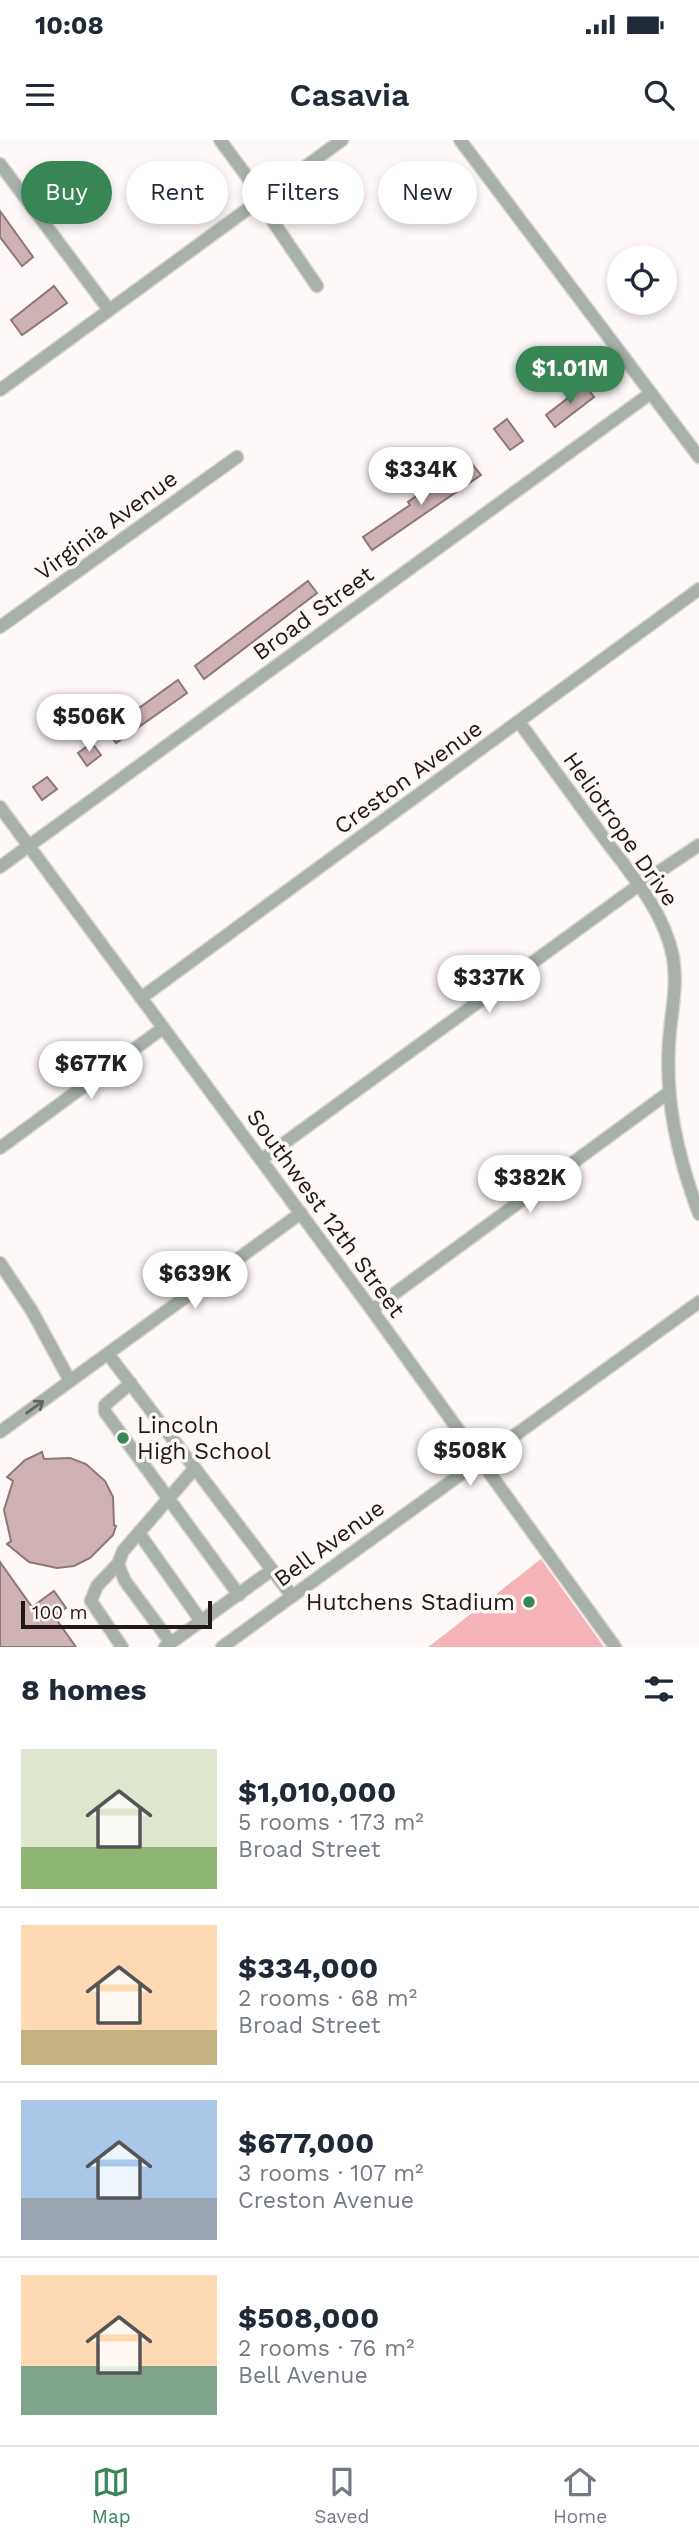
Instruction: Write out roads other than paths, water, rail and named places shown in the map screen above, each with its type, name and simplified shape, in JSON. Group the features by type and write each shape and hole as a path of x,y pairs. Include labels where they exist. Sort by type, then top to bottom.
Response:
{"street":[{"path":"220,140 242,172"},
{"path":"313,161 342,140"},
{"path":"460,140 699,457"},
{"path":"0,164 109,310"},
{"path":"0,390 242,213"},
{"path":"277,224 317,286"},
{"name":"Broad Street","path":"0,867 651,393"},
{"name":"Virginia Avenue","path":"0,627 237,457"},
{"name":"Creston Avenue","path":"141,998 699,590"},
{"name":"Heliotrope Drive","path":"519,722 658,913 673,960 675,993 669,1040 668,1093 682,1168 699,1214"},
{"name":"Southwest 12th Street","path":"0,807 301,1213 615,1647"},
{"path":"261,1160 639,885 699,845"},
{"path":"0,1148 163,1028"},
{"path":"372,1310 668,1093"},
{"path":"0,1432 301,1213"},
{"path":"0,1263 32,1311 71,1381"},
{"name":"Bell Avenue","path":"222,1647 699,1302"},
{"path":"108,1354 292,1596"},
{"path":"131,1383 105,1405 105,1412 239,1595"},
{"path":"122,1647 91,1601 97,1586 118,1564 123,1551 195,1468"},
{"path":"139,1533 201,1621"},
{"path":"118,1564 125,1581 168,1645 272,1570"}],"place":[{"name":"Lincoln High School","path":"123,1438"},
{"name":"Hutchens Stadium","path":"529,1602"}]}
